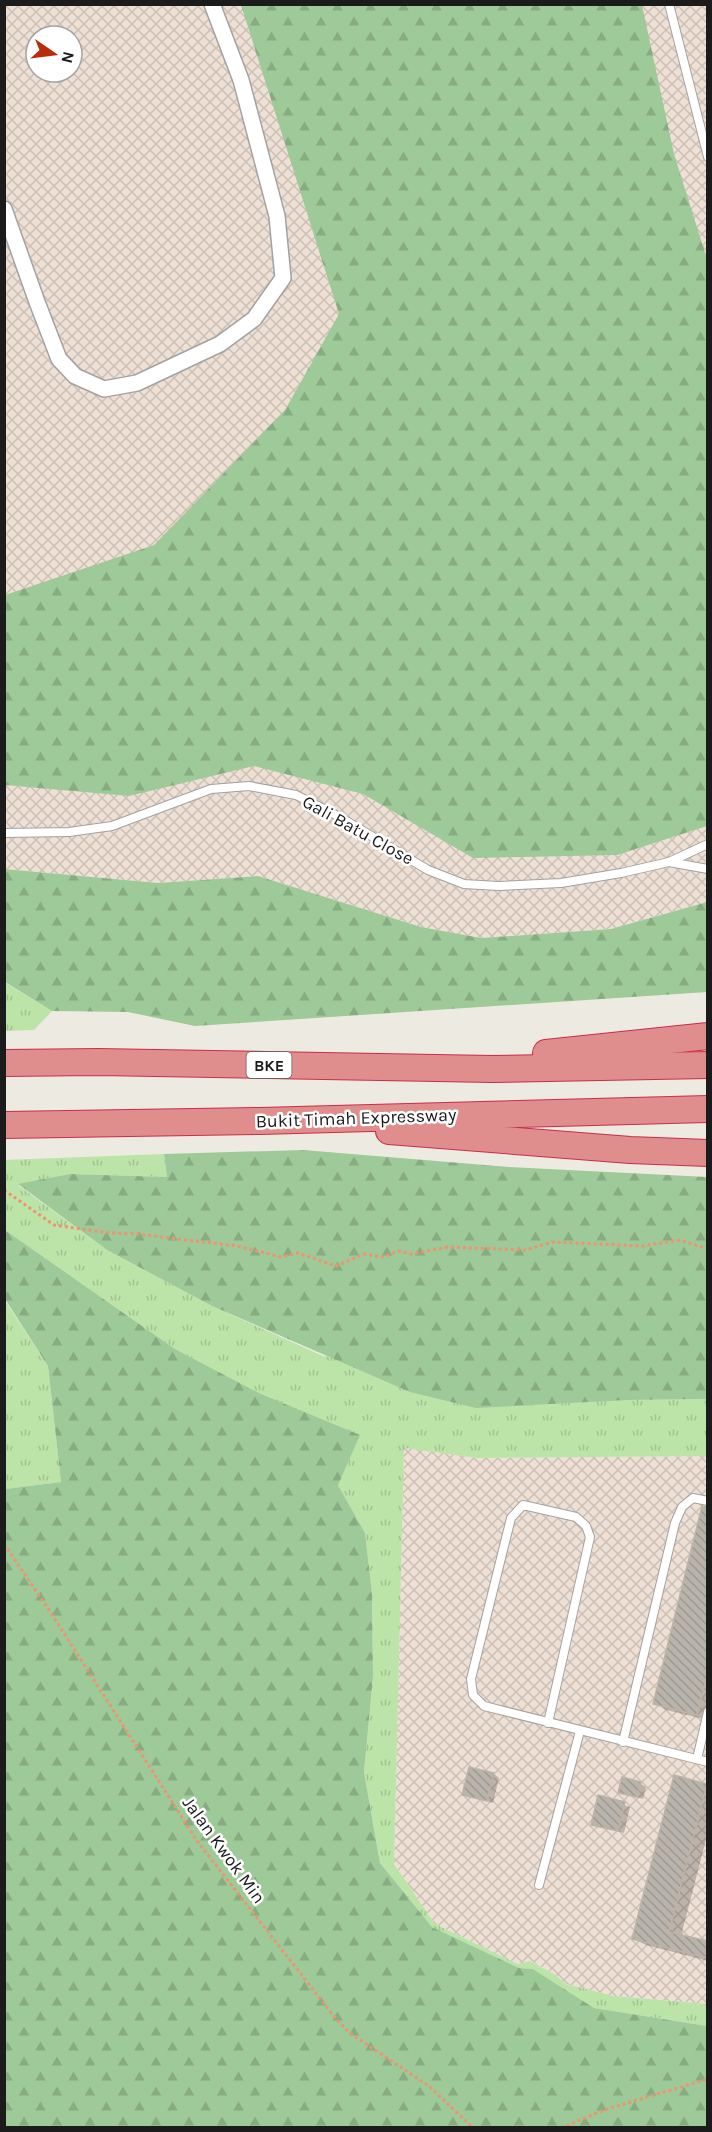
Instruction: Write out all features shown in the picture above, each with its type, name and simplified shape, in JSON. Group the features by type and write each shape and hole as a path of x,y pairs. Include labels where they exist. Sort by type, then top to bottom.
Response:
{"highway":[{"path":"492,1069 506,1060 522,1056 708,1036"},
{"name":"BKE","path":"4,1063 98,1062 492,1069 708,1065"},
{"name":"Bukit Timah Expressway","path":"4,1125 260,1121 708,1109"},
{"path":"260,1121 630,1150 708,1153"}],"street":[{"path":"4,209 59,359 75,376 104,388 137,383 220,344 254,319 283,278 277,216 241,80 212,4"}],"lane":[{"path":"669,4 708,157"},
{"name":"Gali Batu Close","path":"4,833 69,832 112,826 212,789 249,786 296,795 338,816 428,870 464,884 498,886 561,883 669,862"},
{"path":"669,862 708,844"},
{"path":"669,862 708,869"},
{"path":"623,1742 675,1523 682,1507 693,1498 708,1501"},
{"path":"548,1723 590,1537 586,1526 576,1517 524,1504 511,1518 471,1679 473,1695 484,1706 548,1723 623,1742 708,1761"},
{"path":"697,1759 708,1712"},
{"path":"539,1885 580,1731"}],"path":[{"path":"4,1191 54,1225 237,1246 281,1257 298,1253 336,1266 364,1254 383,1257 399,1251 411,1254 448,1247 526,1250 552,1242 643,1246 680,1240 708,1249"},
{"name":"Jalan Kwok Min","path":"4,1544 51,1613 197,1841 336,2019 351,2034 429,2086 473,2127"},
{"path":"561,2127 604,2110 708,2079"}],"shaded area":[{"path":"4,5 707,5 707,902 611,929 481,938 421,927 258,876 158,883 5,869"},
{"path":"404,1447 477,1458 707,1456 707,2004 614,1996 566,1984 531,1961 518,1964 435,1924 394,1864"}],"green space":[{"path":"241,5 642,5 674,154 707,259 707,826 617,855 473,858 363,794 254,766 129,796 5,785 5,595 154,545 285,410 339,314"},
{"path":"4,869 158,883 258,876 421,927 481,938 611,929 707,902 707,992 195,1026 128,1012 52,1011 5,982"},
{"path":"4,982 52,1011 34,1030 5,1031"},
{"path":"303,1150 509,1167 707,1177 707,1399 627,1400 476,1408 410,1392 212,1306 107,1250 18,1184 70,1174 167,1177 164,1154"},
{"path":"164,1154 167,1177 70,1174 18,1185 107,1250 212,1306 323,1356 627,1400 707,1399 707,1456 477,1458 404,1448 394,1864 435,1924 518,1964 530,1961 554,1974 566,1984 614,1996 707,2004 707,2026 594,2008 533,1969 519,1968 432,1927 380,1863 364,1772 373,1677 372,1593 365,1533 338,1485 261,1394 175,1349 5,1230 4,1160"},
{"path":"5,1230 175,1349 261,1394 360,1435 338,1485 365,1533 372,1593 373,1677 364,1772 380,1863 432,1927 519,1968 533,1969 594,2008 707,2026 707,2127 5,2127 5,1489 61,1482 48,1366 5,1299"},
{"path":"4,1299 48,1366 61,1482 5,1489"}],"building":[{"path":"702,1506 708,1507 708,1673 697,1715 653,1704"},
{"path":"469,1767 494,1773 487,1801 462,1795"},
{"path":"674,1775 707,1784 669,1932 708,1941 708,1958 632,1939"},
{"path":"622,1777 641,1782 637,1797 618,1793"},
{"path":"598,1795 625,1802 618,1831 591,1825"}]}
